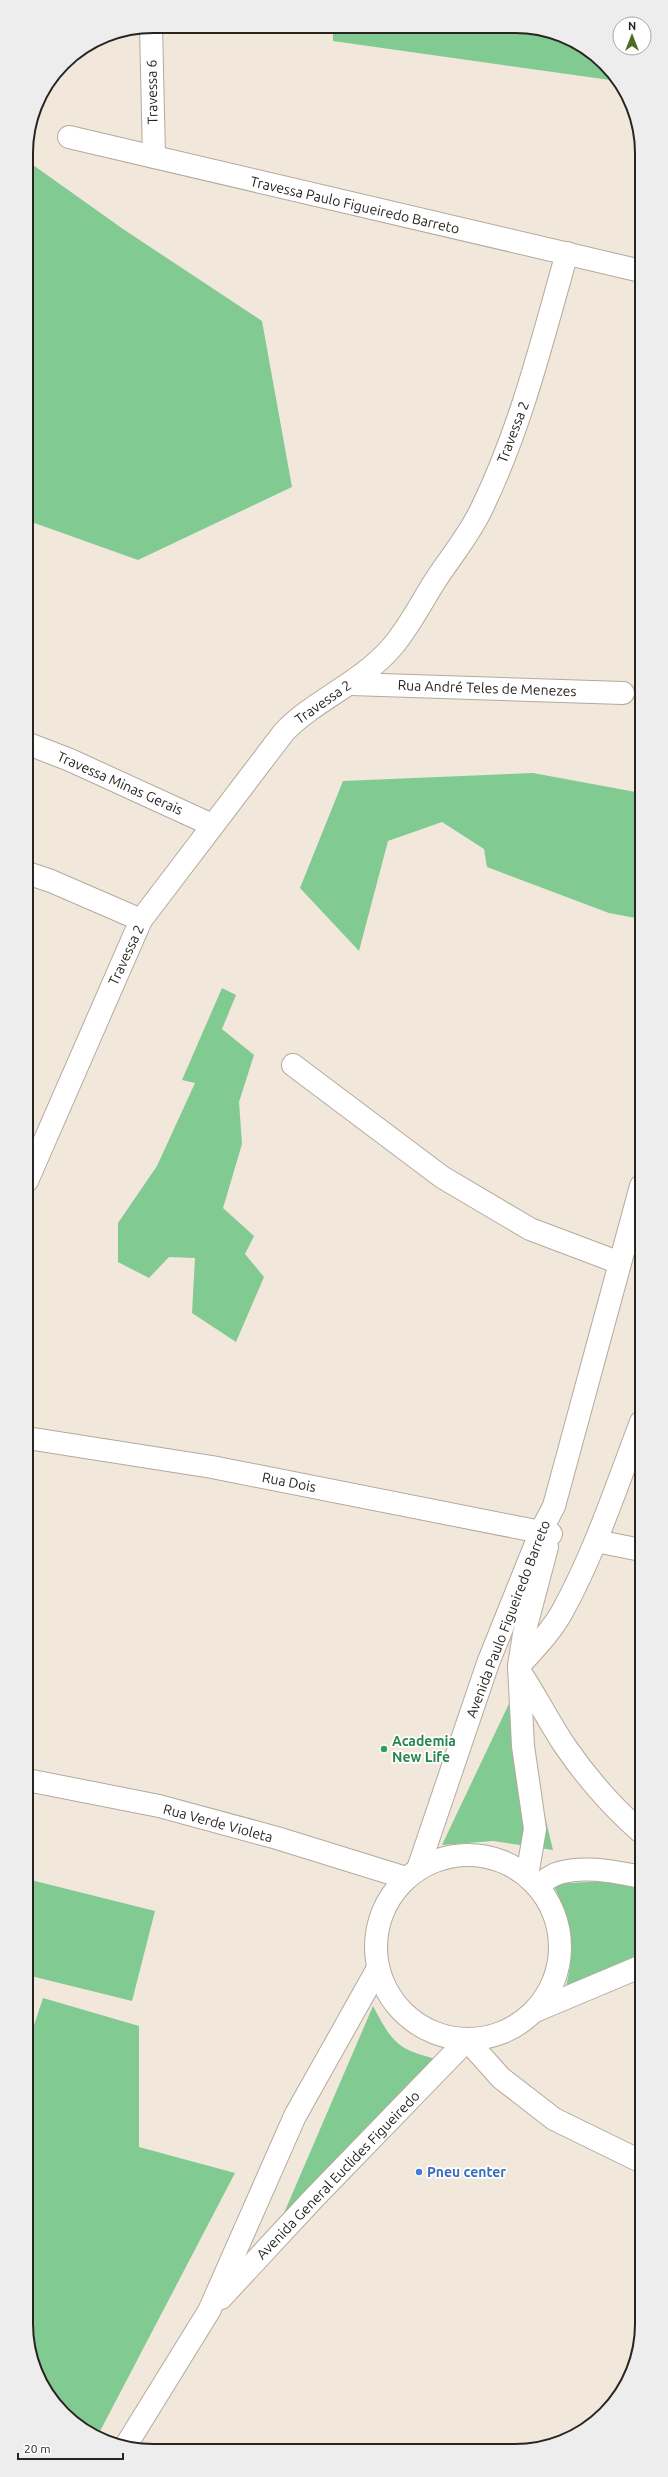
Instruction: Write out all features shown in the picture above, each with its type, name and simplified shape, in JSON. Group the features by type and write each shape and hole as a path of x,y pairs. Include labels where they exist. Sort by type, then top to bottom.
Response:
{"street":[{"name":"Travessa 6","path":"151,33 154,157"},
{"name":"Travessa Paulo Figueiredo Barreto","path":"69,137 635,270"},
{"name":"Travessa 2","path":"33,1167 79,1058 141,920 255,768 299,716 329,695 351,684 392,648 412,620 480,512 509,448 525,403 567,253"},
{"name":"Rua André Teles de Menezes","path":"351,684 623,693"},
{"name":"Travessa Minas Gerais","path":"33,746 70,760 212,825"},
{"path":"33,875 51,881 141,920"},
{"path":"293,1064 449,1181 530,1229 620,1263"},
{"name":"Avenida Paulo Figueiredo Barreto","path":"532,1881 535,1829 523,1746 519,1669 546,1533 635,1208"},
{"path":"635,1438 596,1541 562,1612 519,1669 564,1745 593,1784 612,1806 635,1827"},
{"name":"Rua Dois","path":"33,1439 212,1468 546,1533"},
{"name":"Avenida Paulo Figueiredo Barreto","path":"412,1874 488,1663 546,1533"},
{"path":"596,1541 635,1549"},
{"name":"Rua Verde Violeta","path":"33,1781 159,1806 412,1874"},
{"path":"462,1855 485,1856 508,1864 532,1881 553,1909 560,1935 560,1962 552,1988 535,2011 521,2023 504,2033 467,2040 437,2034 410,2020 389,1998 377,1970 374,1945 378,1920 389,1897 412,1874 439,1859 462,1855"},
{"path":"532,1881 557,1873 576,1870 610,1871 635,1876"},
{"path":"535,2011 635,1969"},
{"name":"Avenida General Euclides Figueiredo","path":"128,2442 209,2311 294,2116 377,1970"},
{"path":"467,2040 501,2078 554,2119 635,2159"},
{"name":"Avenida General Euclides Figueiredo","path":"209,2311 312,2200 467,2040"}],"green space":[{"path":"333,33 515,33 538,35 553,39 575,49 600,68 610,80 333,41"},
{"path":"33,165 123,229 262,321 292,487 138,560 33,522"},
{"path":"533,773 635,792 635,918 609,913 487,867 484,849 442,822 388,841 359,951 300,888 343,781"},
{"path":"222,988 236,995 222,1029 254,1055 239,1102 242,1144 223,1208 254,1236 245,1254 264,1277 236,1342 192,1313 195,1258 169,1257 149,1278 118,1262 118,1223 157,1166 195,1083 182,1080"},
{"path":"515,1691 553,1850 493,1841 442,1845"},
{"path":"33,1880 155,1911 132,2001 33,1976"},
{"path":"623,1880 635,1882 635,1962 565,1991 570,1961 570,1936 568,1924 553,1884"},
{"path":"43,1998 139,2026 139,2147 235,2173 100,2432 68,2409 53,2390 45,2377 39,2362 34,2339 33,2028"},
{"path":"373,2006 387,2031 400,2045 417,2053 443,2061 278,2227"}],"place":[{"name":"Academia New Life","path":"384,1749"},
{"name":"Pneu center","path":"419,2172"}]}
